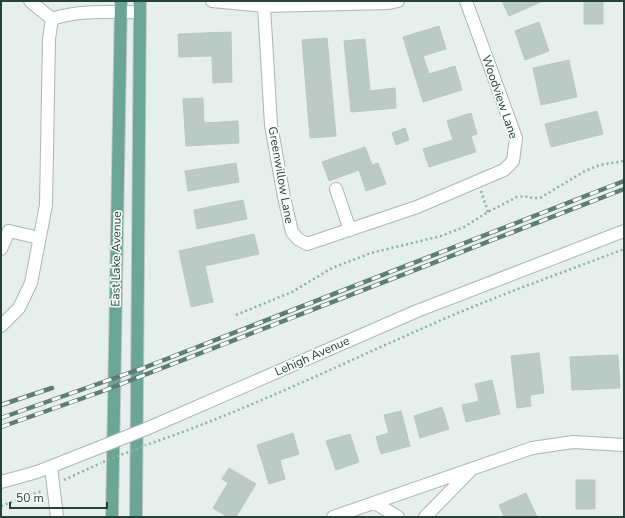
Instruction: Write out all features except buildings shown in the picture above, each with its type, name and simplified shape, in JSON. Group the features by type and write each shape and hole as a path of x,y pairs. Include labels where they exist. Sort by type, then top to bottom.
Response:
{"main road":[{"name":"East Lake Avenue","path":"112,517 120,7"},
{"name":"East Lake Avenue","path":"136,517 140,7"}],"street":[{"path":"30,1 52,19"},
{"path":"212,1 264,6 389,3 398,1"},
{"name":"Woodview Lane","path":"417,207 504,170 513,161 516,138 466,1"},
{"name":"Greenwillow Lane","path":"264,6 271,125 292,232 307,244 417,207"},
{"path":"52,19 65,14 120,7 140,7"},
{"path":"1,326 19,308 31,283 46,205 49,39 52,19"},
{"path":"336,189 350,230"},
{"path":"1,250 9,231 39,238"},
{"name":"Lehigh Avenue","path":"1,482 37,472 146,429 416,311 624,231"},
{"path":"333,517 532,448 573,442 624,445"},
{"path":"50,466 57,517"},
{"path":"425,517 472,469"},
{"path":"375,503 398,517"}],"path":[{"path":"236,315 292,292 332,268 371,253 464,227 488,212 517,197 526,195 534,198 540,198 585,171 600,165 624,161"},
{"path":"478,181 488,212"},
{"path":"61,482 76,473 183,432 286,390 431,324 624,249"},
{"path":"1,506 42,492"}],"railway":[{"path":"1,418 146,367 624,181"},
{"path":"1,427 103,391 624,189"},
{"path":"1,405 52,388"}]}
